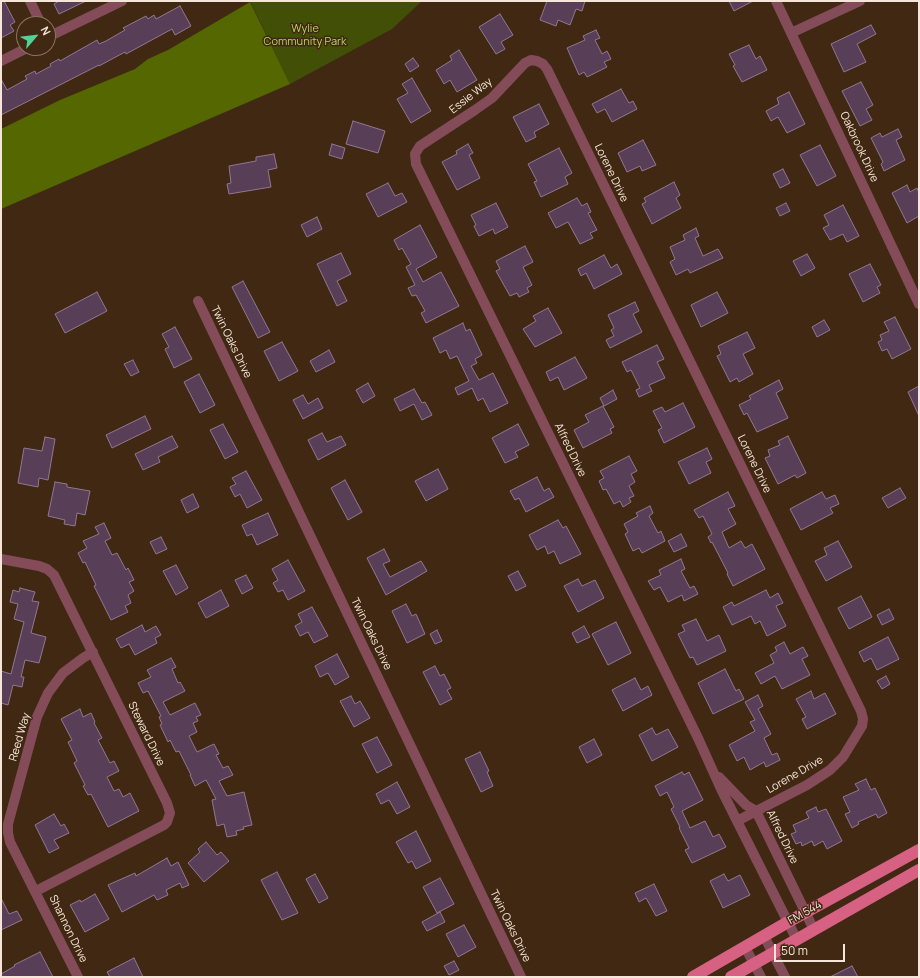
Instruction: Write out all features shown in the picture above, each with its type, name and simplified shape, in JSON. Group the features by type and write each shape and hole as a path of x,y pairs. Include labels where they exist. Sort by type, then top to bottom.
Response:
{"main road":[{"name":"FM 544","path":"693,977 788,922 919,850"},
{"name":"FM 544","path":"731,977 919,870"}],"street":[{"path":"30,1 38,16"},
{"path":"56,33 122,1"},
{"name":"Oakbrook Drive","path":"776,1 919,304"},
{"path":"791,33 860,1"},
{"path":"1,61 16,54"},
{"name":"Essie Way","path":"424,144 492,98 525,63 531,60 537,60 544,64 547,69"},
{"name":"Lorene Drive","path":"547,69 861,711 863,719 862,726 850,747 835,766 813,781 736,821"},
{"name":"Alfred Drive","path":"424,144 420,146 415,154 416,164 684,710 736,821 797,940"},
{"name":"Twin Oaks Drive","path":"198,301 522,977"},
{"name":"Steward Drive","path":"1,559 39,566 47,569 54,575 167,803 170,813 167,822 159,827 36,891"},
{"name":"Reed Way","path":"36,891 10,842 8,824 37,717 48,693 63,674 93,652"},
{"name":"Alfred Drive","path":"712,768 736,797 756,811 814,930"},
{"name":"Shannon Drive","path":"36,891 78,977"},
{"path":"764,936 785,977"},
{"path":"745,947 761,977"}],"green space":[{"name":"Wylie Community Park","path":"250,1 422,1 392,29 290,84"},
{"path":"250,2 290,84 1,209 1,129 60,100 135,69 148,59 168,50"}],"building":[{"path":"1,1 4,1 15,22 10,25 14,31 1,38"},
{"path":"59,1 86,1 59,14 54,4"},
{"path":"547,1 585,1 582,11 576,9 570,25 558,20 556,26 540,20"},
{"path":"729,1 753,1 734,11"},
{"path":"180,6 191,26 175,35 172,29 126,54 125,52 1,115 1,79 7,90 27,79 25,76 35,71 36,74 51,66 50,64 59,59 60,61 97,40 99,44 106,41 125,30 123,28 146,16 148,19 154,15 156,19"},
{"path":"500,14 513,35 501,42 505,49 496,54 479,27"},
{"path":"871,25 876,34 857,44 866,62 844,72 831,44"},
{"path":"596,30 600,38 595,40 602,54 607,51 611,59 604,62 607,67 587,77 584,72 579,75 567,48 585,40 583,36"},
{"path":"749,45 756,59 760,56 767,70 742,82 733,66 735,65 729,54"},
{"path":"459,50 477,80 457,92 450,80 444,84 436,70 452,60 450,56"},
{"path":"413,58 419,66 410,72 405,64"},
{"path":"412,78 431,111 411,123 397,99 408,93 402,84"},
{"path":"861,82 873,105 866,109 872,120 860,126 842,91"},
{"path":"621,89 629,103 633,101 637,109 612,122 605,109 597,113 592,104"},
{"path":"789,92 805,124 787,133 778,117 771,121 766,111 779,104 777,98"},
{"path":"539,104 549,124 534,132 536,137 526,142 513,117"},
{"path":"353,121 385,131 378,153 346,144"},
{"path":"898,129 902,137 896,140 905,160 884,171 881,164 883,162 871,138 880,133 882,137"},
{"path":"643,140 656,165 642,171 640,166 627,172 618,153"},
{"path":"332,144 345,148 342,159 329,155"},
{"path":"468,144 473,153 469,155 480,178 457,190 442,162 457,154 456,151"},
{"path":"820,145 836,176 817,186 800,155"},
{"path":"559,148 572,173 565,177 568,184 541,197 534,182 537,181 528,164"},
{"path":"274,154 277,168 268,170 271,187 229,194 227,184 231,183 229,166 256,161 256,157"},
{"path":"783,169 790,183 780,188 773,174"},
{"path":"674,182 680,195 676,198 681,208 652,224 642,204 646,202 644,198"},
{"path":"388,183 395,196 402,193 407,202 378,217 366,194"},
{"path":"907,185 910,192 917,188 919,193 919,216 907,223 892,193"},
{"path":"577,198 582,206 587,203 591,212 588,213 597,230 590,233 593,238 580,244 568,222 556,228 548,213"},
{"path":"496,203 508,227 495,234 493,229 479,236 471,215"},
{"path":"786,203 790,211 780,216 776,208"},
{"path":"843,205 859,236 847,242 843,234 830,240 823,228 829,225 824,215"},
{"path":"317,217 322,229 307,237 301,225"},
{"path":"420,225 437,257 416,269 423,282 441,272 459,306 426,323 421,313 425,311 416,295 412,296 408,288 415,285 406,267 411,264 402,248 399,250 394,240"},
{"path":"696,228 699,236 695,238 703,256 718,249 723,258 690,273 688,269 676,275 670,262 675,259 670,247 685,240 683,235"},
{"path":"525,246 533,262 523,267 532,285 527,288 529,292 519,297 517,293 510,296 496,271 500,269 496,261"},
{"path":"341,253 351,274 337,281 347,301 337,306 317,264"},
{"path":"807,254 815,268 801,276 793,261"},
{"path":"604,255 611,268 617,264 622,274 594,289 586,273 581,276 578,269"},
{"path":"870,264 881,285 877,287 880,293 863,302 849,274"},
{"path":"243,281 270,332 258,338 232,287"},
{"path":"97,292 107,311 65,333 55,314"},
{"path":"717,292 728,313 701,327 691,305"},
{"path":"635,302 639,311 633,314 642,332 610,348 606,340 614,336 611,330 614,328 608,315"},
{"path":"548,308 562,333 535,347 523,329 536,321 533,316"},
{"path":"895,317 911,349 892,359 887,349 882,351 878,342 882,340 880,335 889,331 884,322"},
{"path":"824,320 830,330 817,337 812,327"},
{"path":"463,323 466,331 470,329 482,355 475,359 477,363 471,366 479,380 493,373 508,403 490,412 483,398 478,401 472,388 458,395 455,388 469,381 457,356 450,359 446,350 440,353 433,338"},
{"path":"175,327 192,359 174,368 165,349 169,347 162,334"},
{"path":"747,332 755,348 743,354 753,374 739,382 737,378 730,382 717,356 721,354 718,346"},
{"path":"282,342 298,371 279,381 264,351"},
{"path":"657,345 664,359 657,362 665,378 649,385 652,391 639,397 636,390 640,388 631,370 627,372 622,362"},
{"path":"329,350 335,362 316,372 310,361"},
{"path":"575,357 587,378 564,390 558,377 550,381 546,372"},
{"path":"133,360 139,372 131,376 124,364"},
{"path":"199,374 215,405 200,413 184,382"},
{"path":"779,380 783,389 776,393 788,418 757,432 747,413 744,415 739,405 751,399 749,396"},
{"path":"368,383 375,396 363,403 356,390"},
{"path":"919,386 919,416 908,392"},
{"path":"414,389 422,403 425,402 432,415 422,420 414,404 400,411 394,399"},
{"path":"613,390 617,399 604,406 600,398"},
{"path":"303,395 308,404 318,398 323,408 303,419 293,400"},
{"path":"683,403 695,427 664,443 658,430 662,428 653,411 662,407 665,412"},
{"path":"603,406 614,427 610,429 612,433 583,448 574,430 589,422 585,415"},
{"path":"145,416 151,429 112,448 106,435"},
{"path":"223,424 238,452 225,459 210,430"},
{"path":"518,424 529,445 515,452 518,457 505,463 492,438"},
{"path":"322,433 327,442 341,436 346,445 318,460 308,440"},
{"path":"172,436 178,447 158,457 160,462 143,470 135,454"},
{"path":"788,436 806,473 797,478 795,475 778,484 765,458 770,456 768,450 780,445 778,441"},
{"path":"45,437 55,439 48,480 39,478 38,487 18,483 24,448 42,451"},
{"path":"707,448 712,459 706,462 711,473 689,484 678,462"},
{"path":"629,456 637,471 631,474 635,482 629,486 634,496 629,498 631,502 623,507 620,501 614,504 606,489 603,490 599,481 604,478 600,471"},
{"path":"438,469 448,489 426,501 415,481"},
{"path":"246,471 262,500 247,508 240,494 235,497 230,487 236,484 232,478"},
{"path":"537,477 544,491 549,488 554,497 526,512 519,498 515,500 510,491"},
{"path":"345,480 362,512 348,520 331,488"},
{"path":"55,482 67,484 67,487 90,491 85,515 77,513 75,526 64,524 65,520 48,516"},
{"path":"900,488 906,498 888,508 882,498"},
{"path":"728,492 735,506 728,509 736,524 722,532 729,548 741,541 745,548 752,544 765,569 733,586 727,574 728,573 708,537 712,534 703,516 699,518 694,510"},
{"path":"822,492 826,499 835,495 839,504 830,508 833,513 801,530 790,509"},
{"path":"193,494 199,507 187,513 181,500"},
{"path":"650,506 653,513 649,516 658,533 661,531 665,541 642,553 639,548 633,551 625,534 628,532 624,524 638,516 636,513"},
{"path":"268,513 278,535 257,545 252,534 247,536 242,525"},
{"path":"558,520 563,528 566,526 581,554 560,564 554,551 548,554 545,546 537,550 529,535"},
{"path":"104,523 111,538 105,541 112,555 117,553 126,570 128,568 134,580 129,582 134,591 128,595 131,603 125,606 128,612 111,620 94,586 96,585 85,562 83,563 78,553 87,548 83,541 99,534 95,527"},
{"path":"681,534 687,546 674,552 668,541"},
{"path":"161,537 167,549 156,554 150,542"},
{"path":"838,541 852,567 826,581 815,561 827,555 824,548"},
{"path":"384,549 390,561 383,564 390,577 421,561 427,571 386,595 367,558"},
{"path":"681,559 685,569 681,571 690,588 694,586 698,594 684,601 682,595 668,602 660,587 654,590 648,581 661,575 659,570"},
{"path":"288,560 305,591 288,600 283,590 278,592 273,583 278,580 272,569"},
{"path":"176,565 188,588 176,595 163,571"},
{"path":"518,571 526,586 516,591 508,576"},
{"path":"246,575 253,588 242,594 235,580"},
{"path":"578,579 582,586 595,580 604,598 578,612 564,586"},
{"path":"20,588 35,592 32,601 39,602 31,633 46,637 39,663 25,660 21,677 24,677 22,687 13,685 8,705 1,703 1,671 11,674 24,622 14,619 18,604 10,602 13,590 19,592"},
{"path":"221,590 229,606 206,618 198,603"},
{"path":"766,590 770,598 778,593 783,603 776,606 786,626 767,636 760,621 755,624 751,616 732,625 723,607 732,602 734,606"},
{"path":"861,596 872,617 849,629 838,608"},
{"path":"406,604 412,616 416,614 425,634 407,643 392,611"},
{"path":"312,607 328,636 314,643 308,632 300,636 295,626 302,622 298,614"},
{"path":"889,609 894,619 882,625 877,615"},
{"path":"696,619 707,641 719,635 726,651 697,665 693,657 690,658 678,634 685,631 682,625"},
{"path":"616,622 631,653 608,665 592,634"},
{"path":"142,625 145,632 156,626 161,635 155,638 157,643 135,655 129,644 121,648 116,639"},
{"path":"584,626 590,637 577,643 572,633"},
{"path":"437,630 442,641 435,644 430,634"},
{"path":"888,637 899,659 877,670 871,658 864,662 859,652"},
{"path":"784,642 790,654 803,647 808,656 802,659 810,675 782,689 775,676 761,684 755,673 774,663 770,655 777,651 775,647"},
{"path":"337,654 349,677 335,685 328,673 320,677 315,666"},
{"path":"171,658 176,667 172,669 178,683 180,682 185,691 163,702 170,715 195,703 201,715 196,717 198,721 193,723 197,732 189,736 197,752 214,744 219,754 216,755 223,768 228,766 233,775 219,781 227,796 244,792 252,825 243,827 244,829 236,831 237,835 227,837 224,824 217,826 212,800 216,799 206,780 195,786 179,751 176,752 170,740 168,742 160,725 162,724 159,717 161,716 148,691 143,693 138,683 151,677 147,670"},
{"path":"435,666 440,676 444,674 451,688 447,690 452,699 440,705 423,672"},
{"path":"725,669 736,691 739,689 744,699 713,714 698,683"},
{"path":"886,676 890,684 882,689 877,681"},
{"path":"635,678 641,690 648,686 652,695 623,711 612,690"},
{"path":"811,691 814,699 825,693 836,714 807,729 802,719 806,717 796,699"},
{"path":"758,695 763,706 758,709 771,734 764,738 772,755 777,753 780,760 766,767 764,762 750,770 744,757 737,761 729,745 755,731 750,722 755,720 745,702"},
{"path":"351,696 355,704 360,701 370,718 354,727 340,701"},
{"path":"80,709 83,717 91,713 95,722 94,723 102,738 98,740 110,763 114,761 119,771 107,777 114,791 119,789 123,797 130,793 139,811 108,827 91,794 88,795 83,786 85,785 74,763 77,761 68,742 72,740 61,719"},
{"path":"652,728 656,735 668,729 678,747 652,761 639,735"},
{"path":"377,737 392,765 377,773 362,744"},
{"path":"594,739 602,755 587,763 579,747"},
{"path":"480,752 489,771 487,772 493,786 481,792 465,759"},
{"path":"682,772 684,775 689,772 703,800 682,811 690,828 705,821 713,837 719,834 726,847 692,863 685,850 689,848 671,809 674,807 667,792 660,796 655,786"},
{"path":"866,779 871,790 875,788 887,813 878,818 876,814 858,822 859,824 852,828 845,814 850,812 843,797 859,790 855,784"},
{"path":"397,782 410,807 397,814 389,800 381,804 376,794"},
{"path":"816,807 818,812 826,809 842,841 827,849 823,841 814,846 812,841 802,846 801,842 796,844 791,834 796,832 793,825 809,818 806,812"},
{"path":"54,814 61,826 64,824 69,833 54,840 59,848 49,853 35,825"},
{"path":"416,831 431,861 416,869 412,861 408,863 396,842"},
{"path":"206,842 217,855 221,852 229,861 204,882 188,863 200,852 198,849"},
{"path":"167,858 171,866 178,862 189,885 182,888 180,883 166,890 168,895 157,900 154,895 122,912 108,885 135,873 136,876"},
{"path":"277,872 298,913 282,920 261,880"},
{"path":"315,874 328,898 319,903 306,879"},
{"path":"724,874 728,881 740,875 750,895 723,908 710,881"},
{"path":"440,878 454,904 437,913 423,887"},
{"path":"654,884 667,911 656,916 646,898 639,902 635,893"},
{"path":"95,894 109,919 85,932 70,905 80,900 81,902"},
{"path":"1,898 9,914 17,911 22,920 1,930"},
{"path":"440,912 445,922 427,931 422,922"},
{"path":"464,925 476,947 458,957 446,934"},
{"path":"40,952 53,977 1,977 1,974 15,966 14,965"},
{"path":"134,958 143,977 110,977 107,972"},
{"path":"454,961 459,970 449,975 444,966"},
{"path":"852,966 858,977 830,977"}]}
